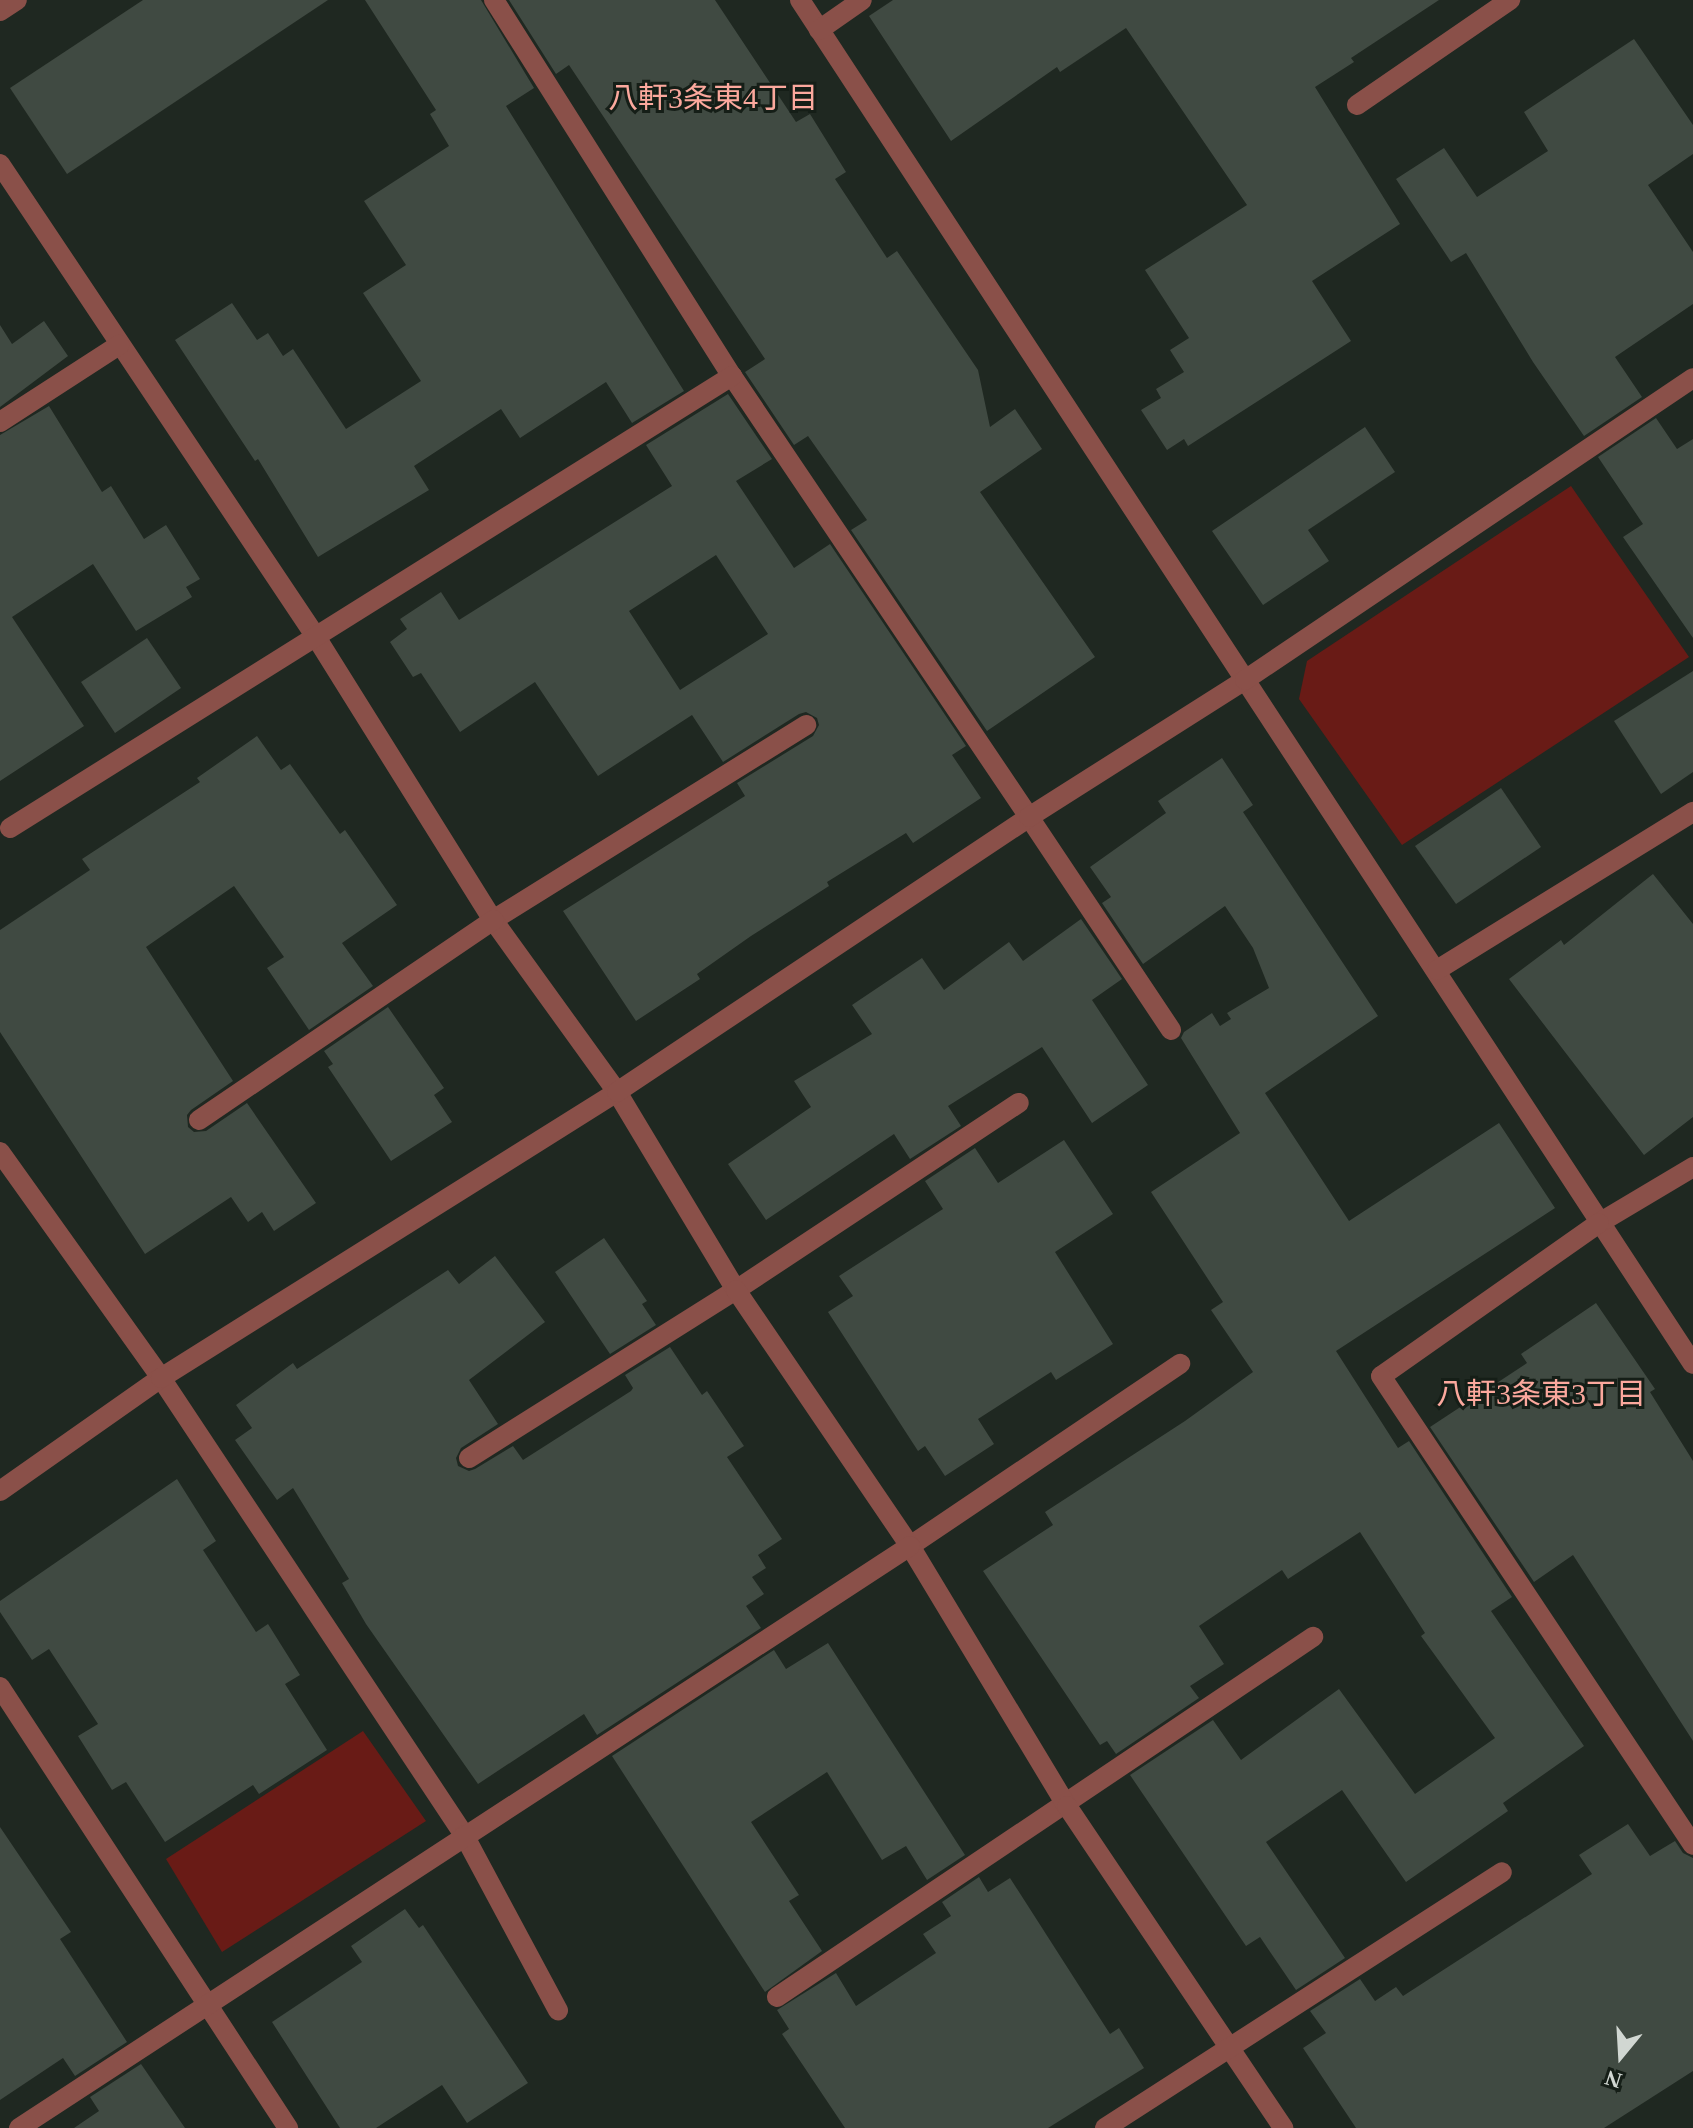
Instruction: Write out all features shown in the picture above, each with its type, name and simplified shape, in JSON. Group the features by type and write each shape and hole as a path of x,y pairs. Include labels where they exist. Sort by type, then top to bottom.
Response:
{"street":[{"path":"0,11 17,0"},
{"path":"494,0 732,376 1171,1030"},
{"path":"800,0 1693,1364"},
{"path":"819,30 862,0"},
{"path":"1357,105 1510,0"},
{"path":"0,164 316,637 493,920 617,1092 736,1290 910,1546 1067,1806 1283,2128"},
{"path":"0,422 119,345"},
{"path":"10,828 732,376"},
{"path":"0,1491 161,1378 617,1092 1029,817 1245,680 1693,378"},
{"path":"199,1120 493,920 806,725"},
{"path":"1437,970 1693,812"},
{"path":"469,1458 736,1290 1019,1103"},
{"path":"0,1152 161,1378 464,1835 558,2010"},
{"path":"1693,1167 1599,1223 1381,1376 1693,1845"},
{"path":"19,2128 910,1546 1180,1364"},
{"path":"777,1997 1067,1806 1313,1637"},
{"path":"0,1687 288,2128"},
{"path":"1105,2128 1502,1872"}],"shaded area":[{"path":"1571,486 1689,657 1402,845 1299,699 1307,661"},
{"path":"363,1731 426,1821 222,1952 166,1859"}],"building":[{"path":"143,0 328,0 67,174 10,88"},
{"path":"365,0 481,0 534,88 506,106 684,391 632,423 606,382 520,438 501,409 414,466 429,490 318,557 258,459 255,461 175,340 232,303 257,340 268,333 283,356 293,349 346,429 421,381 363,293 406,265 364,201 449,146 430,114 436,110"},
{"path":"509,0 715,0 796,122 810,114 846,172 835,179 887,258 897,251 978,370 990,427 1015,409 1042,449 980,492 1095,657 987,731 851,530 867,520 808,436 794,445 745,372 765,359 569,65 556,74"},
{"path":"893,0 1439,0 1351,58 1354,62 1315,87 1400,224 1312,281 1351,341 1188,446 1184,439 1167,450 1141,410 1161,398 1156,389 1184,372 1170,350 1189,338 1145,270 1247,205 1126,28 1060,72 1057,67 951,141 869,16"},
{"path":"1634,39 1693,125 1693,154 1648,185 1693,252 1693,304 1615,357 1642,397 1584,436 1533,362 1466,253 1451,262 1396,179 1444,148 1477,197 1548,151 1524,112"},
{"path":"44,321 68,356 0,407 0,325 12,344"},
{"path":"728,394 772,459 736,481 794,568 830,544 966,746 952,755 981,798 913,843 906,833 827,882 829,886 751,936 697,974 700,979 636,1021 563,911 745,796 737,783 813,736 819,725 817,718 806,712 799,714 723,762 692,715 598,776 535,682 460,732 421,673 413,677 390,642 407,629 400,619 441,592 459,620 672,486 646,445","holes":["716,555 768,634 680,690 629,611"]},
{"path":"49,406 102,492 111,486 144,539 166,525 200,579 186,587 192,597 136,631 93,564 12,617 84,726 0,781 0,435"},
{"path":"1656,418 1677,449 1693,439 1693,638 1623,537 1643,524 1598,457"},
{"path":"1365,427 1395,472 1308,530 1329,561 1263,605 1212,531"},
{"path":"147,638 181,688 115,733 81,682"},
{"path":"1693,671 1693,772 1661,794 1614,721"},
{"path":"257,736 281,770 290,764 340,834 345,830 397,905 342,943 373,986 309,1030 267,968 284,957 234,886 146,947 233,1081 191,1110 187,1115 188,1127 194,1132 206,1131 247,1103 316,1203 274,1231 262,1212 248,1222 231,1197 145,1254 0,1032 0,930 90,870 82,859 200,782 197,778"},
{"path":"1222,758 1253,805 1243,812 1378,1016 1265,1093 1349,1221 1499,1123 1555,1208 1336,1351 1398,1448 1409,1441 1512,1597 1491,1611 1584,1746 1503,1803 1508,1811 1406,1882 1342,1790 1266,1842 1345,1958 1296,1990 1260,1937 1246,1946 1130,1775 1213,1720 1241,1760 1339,1689 1415,1794 1495,1738 1421,1636 1425,1633 1360,1532 1288,1579 1282,1570 1199,1626 1224,1664 1190,1686 1199,1698 1116,1754 1107,1741 1100,1745 983,1571 1053,1525 1045,1512 1185,1421 1253,1372 1211,1310 1223,1302 1151,1192 1240,1133 1181,1038 1184,1032 1212,1013 1220,1026 1231,1019 1227,1013 1269,988 1253,948 1225,906 1143,964 1102,903 1111,897 1090,867 1166,813 1158,801"},
{"path":"1501,788 1541,847 1456,904 1415,846"},
{"path":"1653,874 1693,924 1693,1117 1644,1155 1509,979 1561,940 1564,945"},
{"path":"1081,919 1122,979 1092,1000 1148,1085 1092,1123 1042,1047 948,1106 961,1126 910,1159 894,1134 766,1220 728,1164 811,1107 794,1081 872,1034 852,1005 922,958 944,990 1009,942 1023,961"},
{"path":"388,1007 444,1088 434,1095 452,1122 391,1161 328,1067 333,1064 324,1051"},
{"path":"1064,1140 1113,1214 1055,1252 1113,1344 1056,1380 1051,1372 978,1419 994,1444 945,1476 925,1446 918,1451 828,1312 853,1296 839,1276 943,1209 925,1181 975,1148 998,1183"},
{"path":"604,1238 647,1301 642,1304 656,1325 610,1354 555,1272"},
{"path":"495,1256 545,1322 469,1380 498,1424 461,1448 456,1458 458,1466 469,1471 475,1469 513,1446 523,1460 631,1391 633,1388 625,1375 670,1347 702,1395 707,1391 744,1446 727,1457 782,1539 758,1555 766,1568 752,1577 764,1594 746,1606 761,1628 597,1735 584,1714 478,1784 366,1624 342,1583 349,1579 293,1488 277,1500 235,1440 252,1428 236,1405 293,1363 297,1369 448,1270 459,1284"},
{"path":"1596,1303 1655,1389 1650,1392 1693,1461 1693,1741 1573,1555 1534,1582 1430,1427 1527,1363 1521,1354"},
{"path":"177,1479 216,1541 203,1550 256,1632 268,1624 300,1675 285,1684 327,1750 259,1794 253,1785 165,1842 126,1782 112,1790 78,1736 98,1724 49,1649 32,1660 0,1612 0,1601"},
{"path":"828,1643 965,1855 927,1880 906,1846 882,1860 827,1772 751,1822 799,1895 789,1901 822,1951 765,1992 612,1756 774,1650 786,1669"},
{"path":"1628,1824 1650,1856 1675,1841 1683,1853 1693,1858 1693,2071 1604,2128 1356,2128 1303,2048 1326,2033 1310,2011 1360,1979 1375,2001 1396,1987 1403,1996 1592,1874 1579,1855"},
{"path":"0,1827 71,1932 60,1939 127,2042 75,2076 63,2058 0,2100"},
{"path":"979,1877 988,1892 1010,1878 1110,2034 1119,2028 1144,2068 1048,2128 845,2128 782,2034 789,2029 777,2010 836,1973 856,2006 936,1953 923,1934 951,1916 942,1902"},
{"path":"405,1909 419,1928 423,1925 528,2083 467,2123 442,2085 376,2128 340,2128 272,2022 362,1962 351,1946"},
{"path":"141,2064 185,2128 74,2128 99,2111 90,2097"}],"district":[{"name":"八軒3条東4丁目","path":"713,98"},
{"name":"八軒3条東3丁目","path":"1541,1394"}]}
